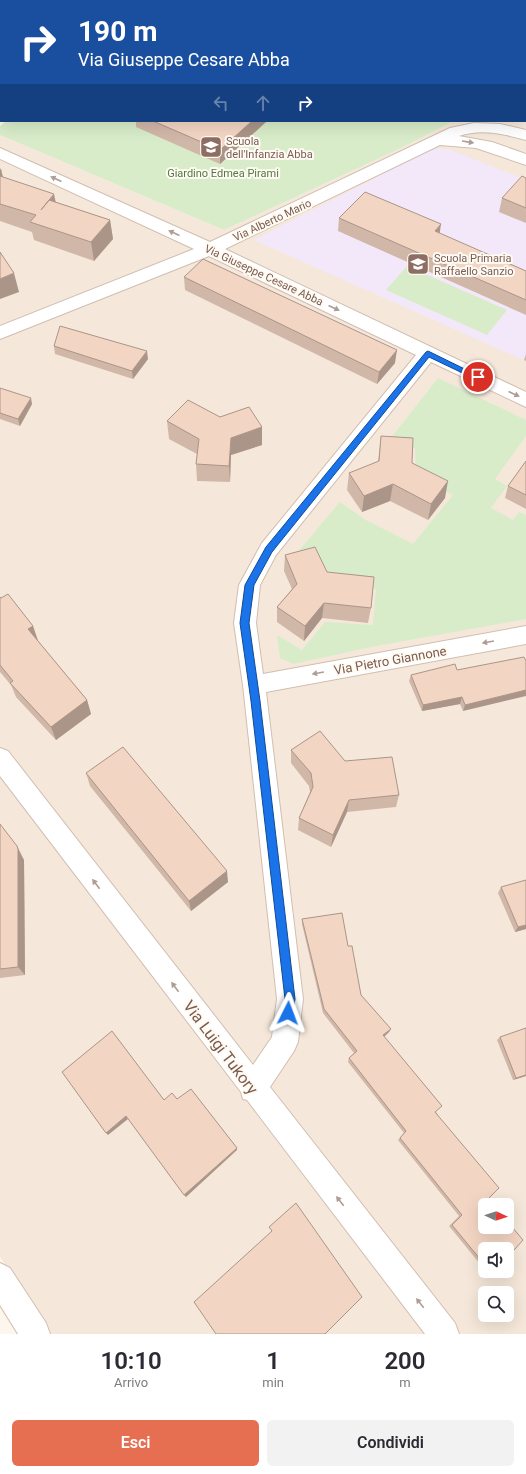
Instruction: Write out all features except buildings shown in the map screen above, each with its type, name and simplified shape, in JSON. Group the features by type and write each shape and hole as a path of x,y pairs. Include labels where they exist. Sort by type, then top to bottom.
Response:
{"street":[{"name":"Via Alberto Mario","path":"0,333 210,249 325,195 429,142 456,131 488,124 526,135"},
{"path":"429,142 467,141 484,145 526,160"},
{"name":"Via Giuseppe Cesare Abba","path":"0,153 210,249 526,400"},
{"path":"253,1089 285,1042 290,999 254,685 245,623 250,585 269,549 428,354"},
{"name":"Via Pietro Giannone","path":"254,685 526,635"},
{"name":"Via Luigi Tukory","path":"0,758 253,1089 444,1334"},
{"path":"0,1278 34,1334"}],"shaded area":[{"path":"452,122 526,122 526,1334 49,1334 0,1257 0,135 224,230 397,150"},
{"name":"Scuola Primaria Raffaello Sanzio","path":"434,148 448,149 526,180 526,361 254,240"}],"green space":[{"name":"Giardino Edmea Pirami","path":"5,122 452,122 397,150 224,230 0,135 0,126"},
{"path":"407,266 507,310 487,335 386,290"},
{"path":"438,378 526,420 526,436 495,479 507,486 491,508 513,520 519,512 526,515 526,619 376,646 293,664 280,658 277,635 302,650 325,622 373,625 376,589 331,584 295,555 340,502 366,520 413,544 453,495 416,477 415,448 383,448"}],"place":[{"name":"Scuola dell'Infanzia Abba","path":"211,147"},
{"name":"Scuola Primaria Raffaello Sanzio","path":"418,264"}],"route":[{"path":"288,1013 290,999 245,623 250,585 269,549 428,354 478,377"}]}
